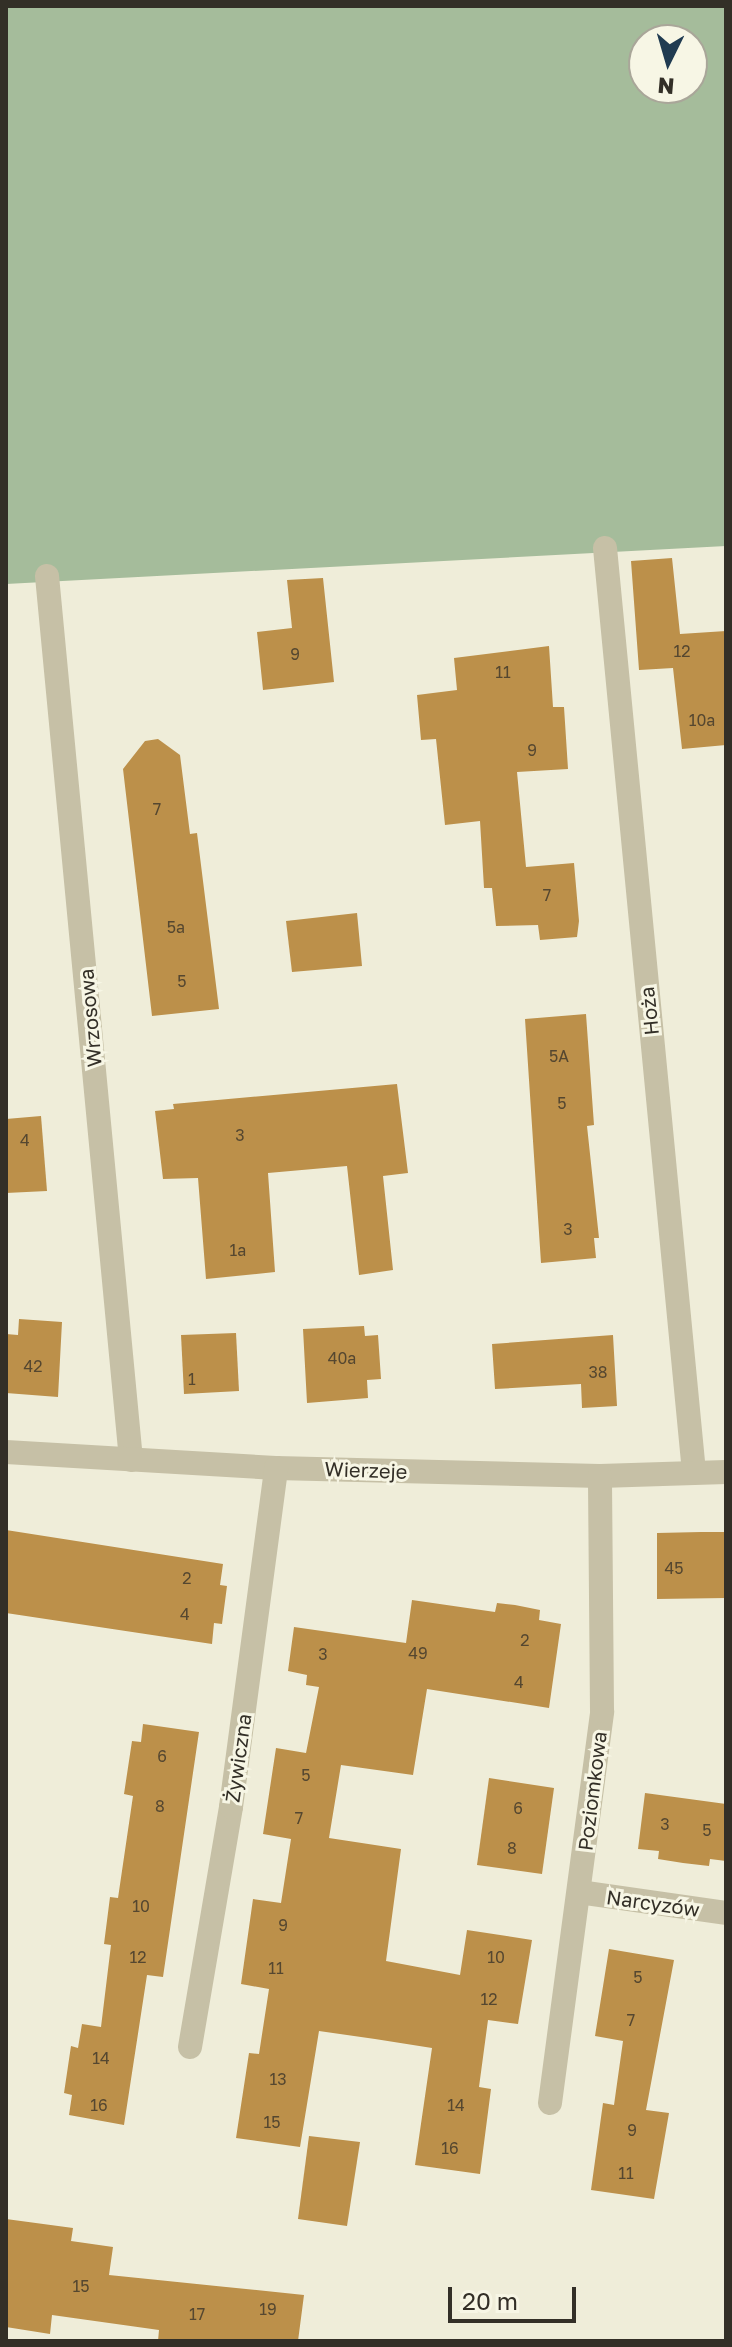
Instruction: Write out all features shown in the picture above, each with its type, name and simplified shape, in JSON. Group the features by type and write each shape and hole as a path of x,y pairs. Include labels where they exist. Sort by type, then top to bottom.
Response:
{"street":[{"name":"Hoża","path":"605,548 694,1473"},
{"name":"Wrzosowa","path":"47,576 131,1460"},
{"name":"Wierzeje","path":"6,1452 276,1468 600,1476 726,1472"},
{"name":"Żywiczna","path":"190,2047 231,1807 276,1468"},
{"name":"Poziomkowa","path":"550,2103 602,1711 600,1476"},
{"name":"Narcyzów","path":"579,1892 726,1913"}],"green space":[{"path":"6,6 726,6 726,546 6,584"}],"building":[{"path":"672,558 680,634 726,631 726,745 682,749 673,668 639,670 631,561"},
{"path":"323,578 334,682 263,690 257,632 292,628 287,580"},
{"path":"549,646 553,707 564,707 568,769 517,772 526,867 574,863 579,921 577,937 540,940 538,925 496,926 492,888 484,888 480,821 445,825 436,739 421,740 417,695 457,690 454,658"},
{"path":"158,739 180,755 190,834 197,833 219,1009 152,1016 123,769 145,741"},
{"path":"357,913 362,966 292,972 286,921"},
{"path":"586,1014 594,1125 587,1126 599,1238 594,1238 596,1258 541,1263 525,1019"},
{"path":"397,1084 408,1173 383,1176 393,1270 359,1275 347,1166 268,1173 275,1272 206,1279 198,1178 163,1179 155,1111 174,1109 173,1104"},
{"path":"41,1116 47,1191 6,1193 6,1119"},
{"path":"19,1319 62,1322 58,1397 6,1393 6,1334 18,1335"},
{"path":"364,1326 365,1336 378,1335 381,1379 367,1380 368,1398 307,1403 303,1329"},
{"path":"236,1333 239,1391 184,1394 181,1335"},
{"path":"613,1335 617,1406 582,1408 581,1384 495,1389 492,1344"},
{"path":"6,1530 223,1564 220,1585 227,1586 222,1624 214,1623 212,1644 6,1613"},
{"path":"726,1532 726,1598 657,1599 657,1533"},
{"path":"412,1600 495,1612 497,1603 515,1605 540,1610 539,1620 561,1624 549,1708 427,1689 413,1775 341,1765 329,1838 401,1849 386,1961 460,1975 467,1930 532,1940 518,2024 488,2020 479,2087 491,2089 480,2174 415,2165 432,2048 375,2039 319,2031 300,2147 236,2138 249,2053 259,2054 269,1989 241,1984 253,1899 281,1903 291,1839 263,1834 276,1748 306,1753 319,1687 306,1685 307,1675 288,1671 294,1627 406,1643"},
{"path":"143,1724 199,1732 163,1977 147,1975 124,2125 69,2115 72,2095 64,2093 71,2046 78,2048 82,2024 101,2027 111,1945 104,1944 110,1897 118,1898 133,1796 124,1794 132,1741 141,1742"},
{"path":"489,1778 554,1788 542,1874 477,1865"},
{"path":"645,1793 726,1804 726,1861 710,1859 709,1866 683,1863 658,1859 659,1851 638,1849"},
{"path":"609,1949 674,1960 646,2110 669,2113 654,2199 591,2190 603,2103 614,2105 623,2041 595,2036"},
{"path":"309,2136 360,2142 347,2226 298,2219"},
{"path":"6,2219 73,2228 71,2241 113,2247 109,2275 304,2295 298,2341 158,2341 159,2330 52,2315 50,2334 6,2327"}]}
